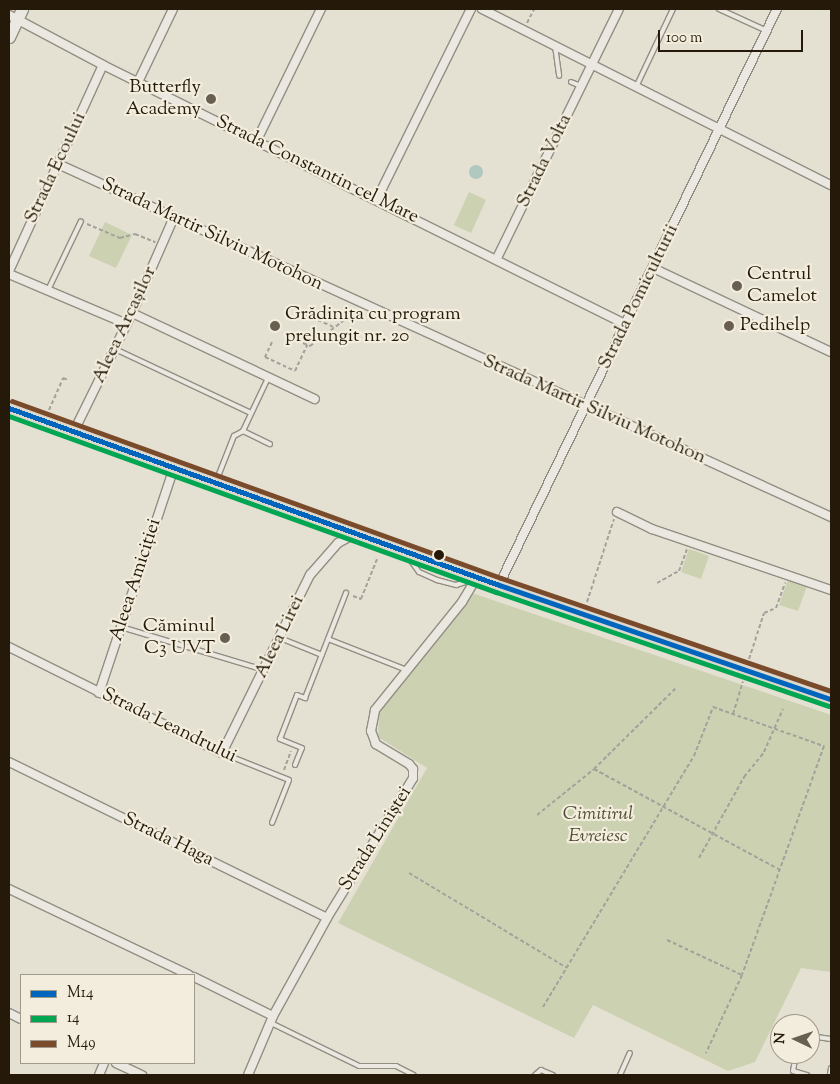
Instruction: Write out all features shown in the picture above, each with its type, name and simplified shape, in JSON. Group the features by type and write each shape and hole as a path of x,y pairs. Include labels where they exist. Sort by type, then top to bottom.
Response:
{"main road":[{"path":"9,37 16,14"},
{"path":"10,408 404,552 796,685 831,695"},
{"path":"796,685 831,699"}],"street":[{"path":"138,82 173,9"},
{"path":"257,140 321,9"},
{"path":"377,199 471,9"},
{"path":"482,9 637,85 721,130 831,185"},
{"name":"Strada Volta","path":"497,258 619,9"},
{"name":"Strada Pomiculturii","path":"499,585 721,130 777,9"},
{"name":"Strada Constantin cel Mare","path":"16,14 103,65 497,258 625,324"},
{"name":"Strada Ecoului","path":"9,272 103,65"},
{"name":"Strada Martir Silviu Motohon","path":"58,164 831,517"},
{"name":"Aleea Arcașilor","path":"74,431 127,324 174,218"},
{"path":"653,268 831,352"},
{"path":"9,272 127,324"},
{"path":"132,313 315,399"},
{"name":"Aleea Amiciției","path":"98,693 174,467"},
{"path":"616,512 689,542 831,590"},
{"name":"Aleea Lirei","path":"222,753 310,574 338,543 355,534"},
{"name":"Strada Liniștei","path":"248,1075 271,1019 327,918 413,778 413,769 409,764 381,748 371,731 375,710 477,577"},
{"name":"Strada Leandrului","path":"9,647 98,693 222,753"},
{"name":"Strada Haga","path":"9,762 327,918"},
{"path":"9,889 188,974"},
{"path":"195,978 271,1019"},
{"path":"118,1064 142,1075"}],"lane":[{"path":"637,85 673,9"},
{"path":"719,9 768,31"},
{"path":"554,44 559,76"},
{"path":"571,82 581,86"},
{"path":"48,290 81,221"},
{"path":"115,349 251,413"},
{"path":"219,474 234,436 243,431 268,376"},
{"path":"243,431 270,444"},
{"path":"295,765 302,748 280,739 297,694 305,698 346,593"},
{"path":"120,627 264,670"},
{"path":"280,638 322,655"},
{"path":"328,639 407,670"},
{"name":"Strada Leandrului","path":"222,753 281,777"},
{"path":"272,824 289,780 281,777"},
{"path":"271,1019 360,1066 396,1066 414,1075"},
{"path":"620,1075 630,1053"},
{"path":"794,1064 793,1071 807,1075"},
{"path":"830,1075 831,1068"},
{"path":"535,1075 541,1070 553,1075"}],"path":[{"path":"524,29 534,9"},
{"path":"81,221 120,238 135,234 161,246"},
{"path":"303,343 310,346 351,315 358,302"},
{"path":"300,312 334,327"},
{"path":"272,342 265,357 295,371 307,345"},
{"path":"47,414 63,378 68,380"},
{"path":"587,602 616,512"},
{"path":"658,583 679,571 689,542"},
{"path":"346,593 361,599 377,559"},
{"path":"748,661 764,613 776,608 787,575"},
{"path":"733,714 743,681"},
{"path":"537,815 594,769 677,687"},
{"path":"543,1007 694,756 713,707 824,746 742,975 706,1053"},
{"path":"698,858 775,729 783,709"},
{"path":"281,777 294,744"},
{"path":"594,769 780,870"},
{"path":"409,873 567,968"},
{"path":"667,940 742,975"}],"green space":[{"path":"469,192 486,200 471,233 454,225"},
{"path":"105,222 132,235 116,268 89,256"},
{"path":"689,549 709,556 701,579 681,572"},
{"path":"788,580 807,586 798,611 779,605"},
{"name":"Cimitirul Evreiesc","path":"472,593 831,715 831,972 801,968 778,1014 770,1014 770,1031 755,1062 728,1071 593,1005 574,1038 338,923 427,768 378,737 379,711"}],"shaded area":[{"path":"473,165 479,165 483,172 479,179 473,179 469,175 469,169"}],"transit line":[{"name":"M49","path":"12,401 501,578 831,691"},
{"name":"M14","path":"9,408 499,585 831,699"},
{"name":"14","path":"9,416 496,592 829,706"}],"place":[{"name":"Butterfly Academy","path":"211,99"},
{"name":"Centrul Camelot","path":"737,286"},
{"name":"Grădinița cu program prelungit nr. 20","path":"275,326"},
{"name":"Pedihelp","path":"729,326"},
{"name":"Căminul C3 UVT","path":"225,638"}]}
